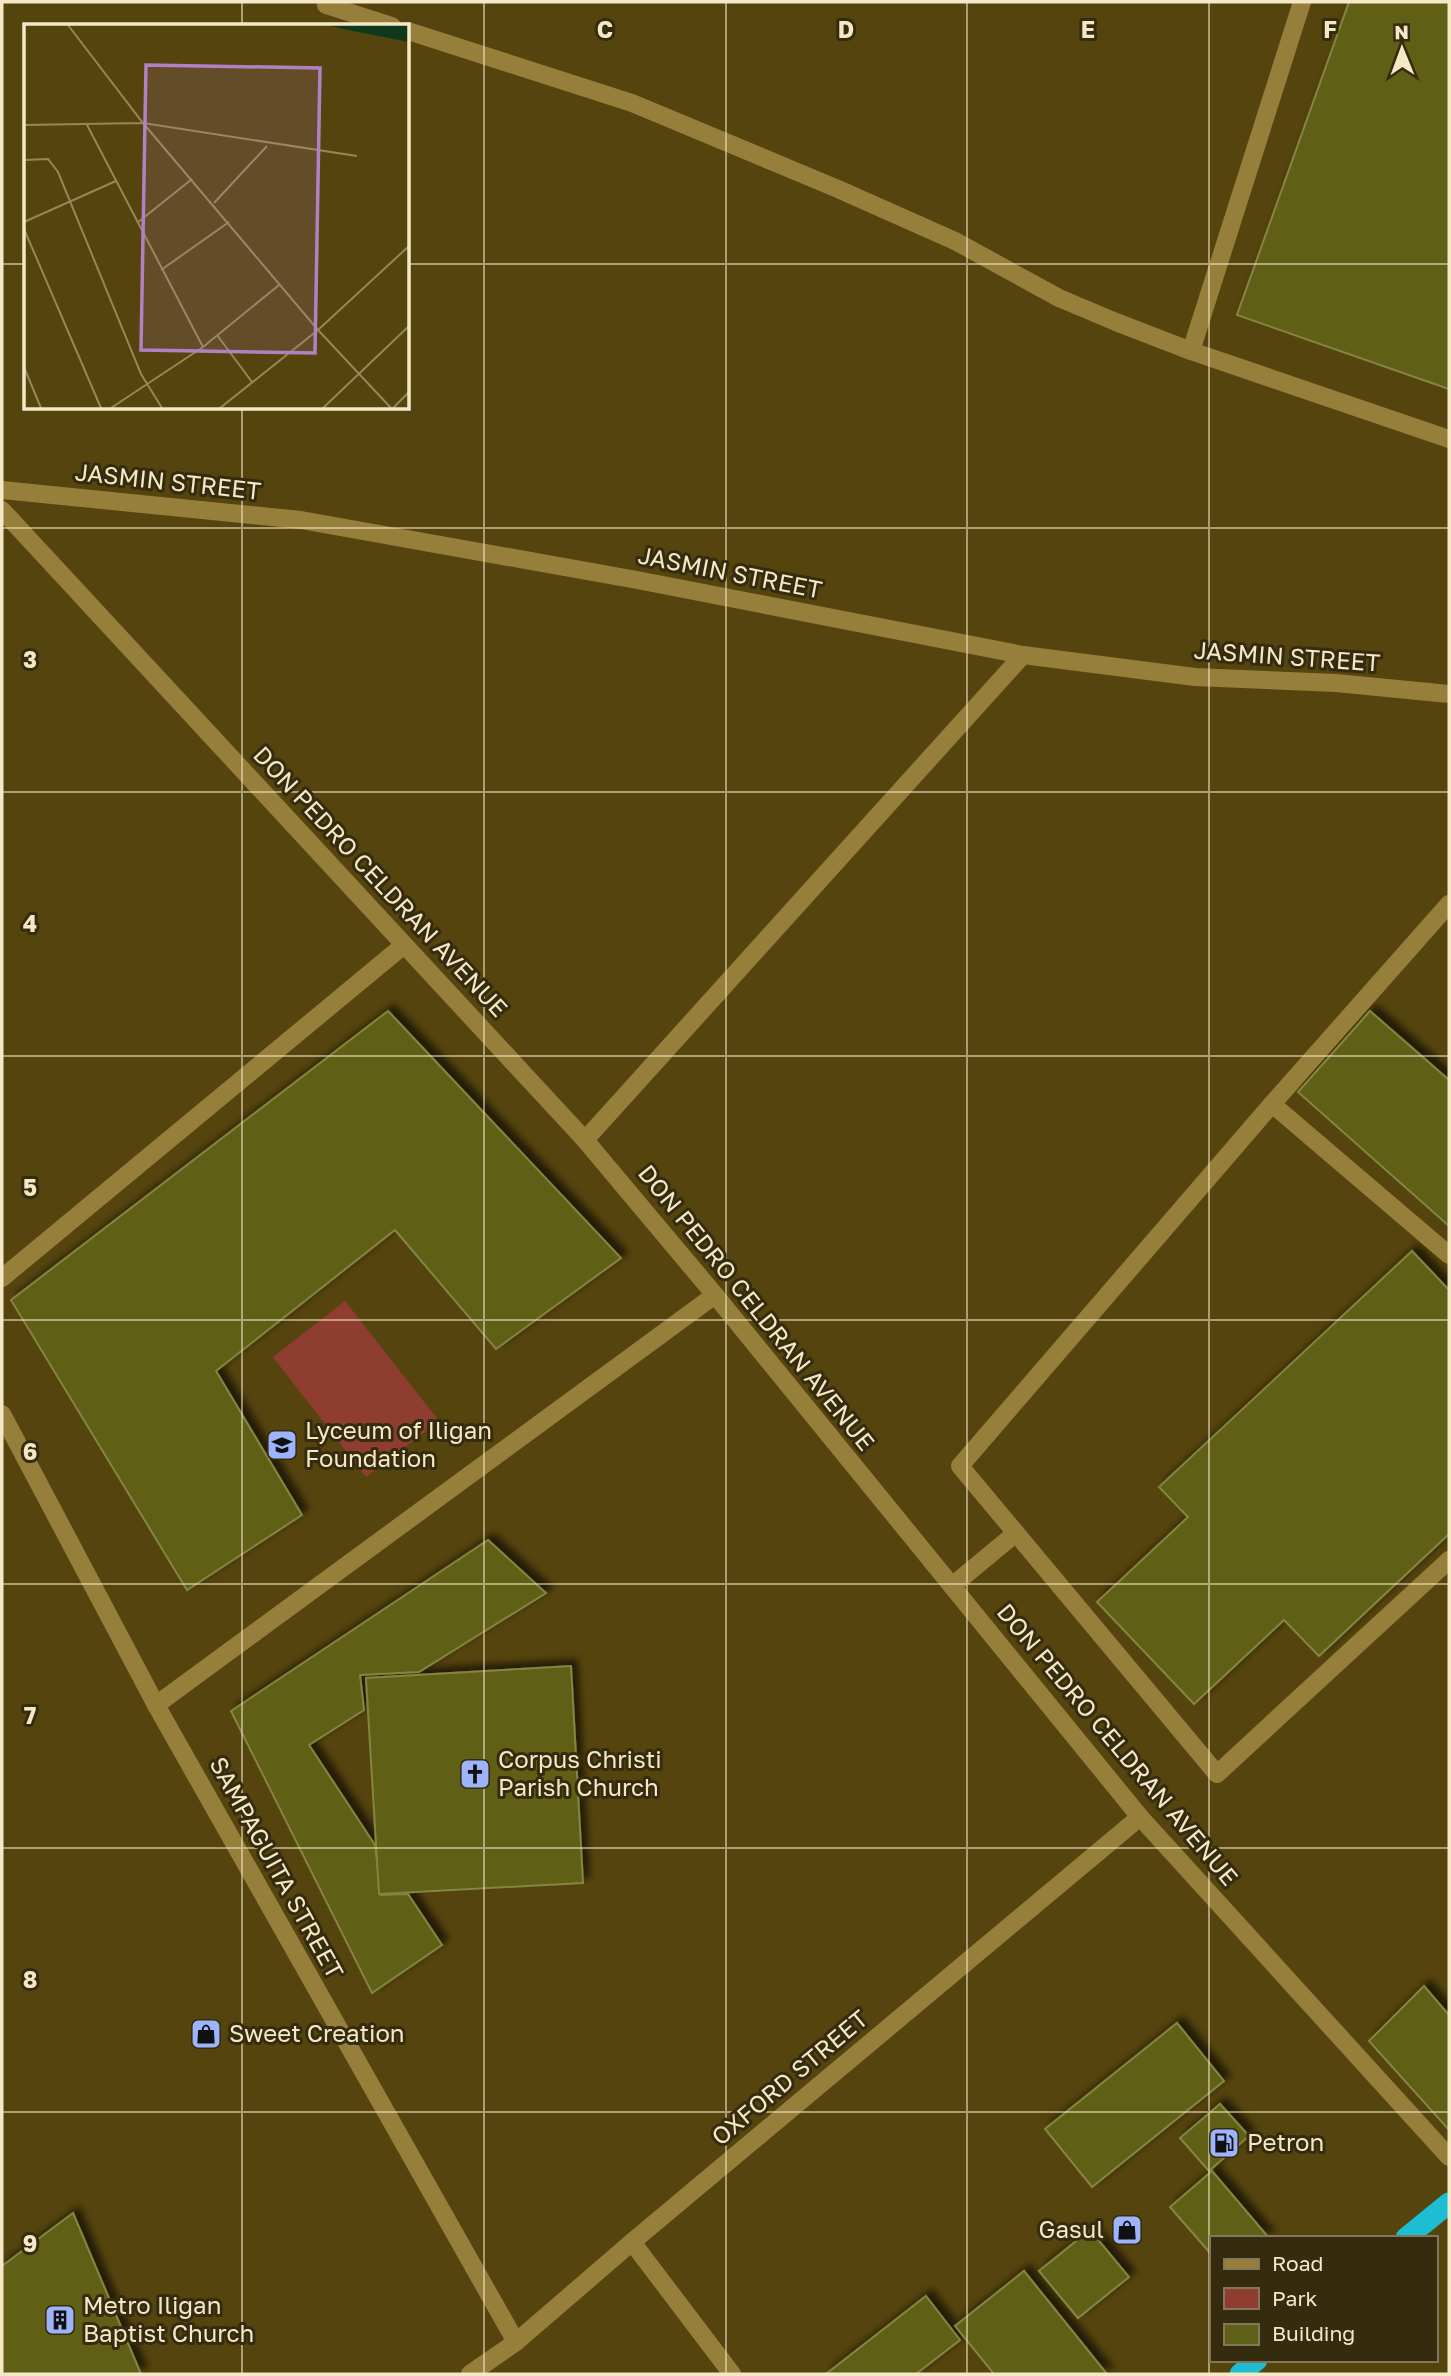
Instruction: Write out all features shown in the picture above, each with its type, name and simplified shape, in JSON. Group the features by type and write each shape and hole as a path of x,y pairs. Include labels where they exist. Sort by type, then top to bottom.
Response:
{"highway":[{"path":"1408,2236 1449,2203"},
{"path":"1240,2374 1255,2362"}],"street":[{"path":"1191,351 1302,2"},
{"path":"322,3 386,24"},
{"path":"410,32 632,103 955,241 1059,298 1191,351 1449,439"},
{"name":"JASMIN STREET","path":"2,490 301,520 650,582 1023,655 1195,677 1336,683 1449,694"},
{"name":"DON PEDRO CELDRAN AVENUE","path":"2,510 585,1140 715,1295 1140,1817 1449,2157"},
{"path":"585,1140 1023,655"},
{"path":"1449,904 960,1465 1217,1774 1449,1560"},
{"path":"2,1278 404,945"},
{"path":"1272,1104 1449,1255"},
{"path":"156,1705 715,1295"},
{"name":"SAMPAGUITA STREET","path":"2,1414 156,1705 516,2343"},
{"path":"952,1586 1016,1533"},
{"name":"OXFORD STREET","path":"470,2374 516,2343 632,2242 1140,1817"},
{"path":"632,2242 733,2374"}],"green space":[{"path":"345,1301 439,1421 366,1477 273,1357"}],"building":[{"path":"1349,2 1449,2 1449,389 1237,315"},
{"name":"Lyceum of Iligan Foundation","path":"388,1011 621,1258 496,1349 395,1230 216,1371 302,1515 187,1590 11,1300"},
{"path":"1370,1011 1449,1080 1449,1226 1298,1092"},
{"path":"1412,1251 1449,1290 1449,1534 1319,1656 1284,1620 1194,1704 1097,1602 1188,1517 1159,1487"},
{"path":"488,1540 546,1593 419,1672 360,1675 364,1710 309,1745 375,1845 381,1895 408,1894 442,1945 372,1993 231,1711"},
{"name":"Corpus Christi Parish Church","path":"571,1666 583,1883 379,1894 366,1678"},
{"path":"1424,1986 1449,2015 1449,2130 1369,2041"},
{"path":"1177,2023 1224,2081 1092,2187 1045,2129"},
{"path":"1220,2104 1249,2136 1209,2171 1180,2138"},
{"path":"1212,2171 1267,2236 1210,2236 1210,2253 1170,2207"},
{"name":"Metro Iligan Baptist Church","path":"73,2213 141,2374 2,2374 2,2266"},
{"path":"1090,2230 1129,2277 1078,2318 1039,2271"},
{"path":"1024,2271 1107,2374 994,2374 955,2326"},
{"path":"926,2296 960,2340 916,2374 826,2374"}],"place":[{"name":"Lyceum of Iligan Foundation","path":"282,1445"},
{"name":"Corpus Christi Parish Church","path":"475,1774"},
{"name":"Sweet Creation","path":"206,2034"},
{"name":"Petron","path":"1224,2143"},
{"name":"Gasul","path":"1127,2230"},
{"name":"Metro Iligan Baptist Church","path":"60,2320"}]}
